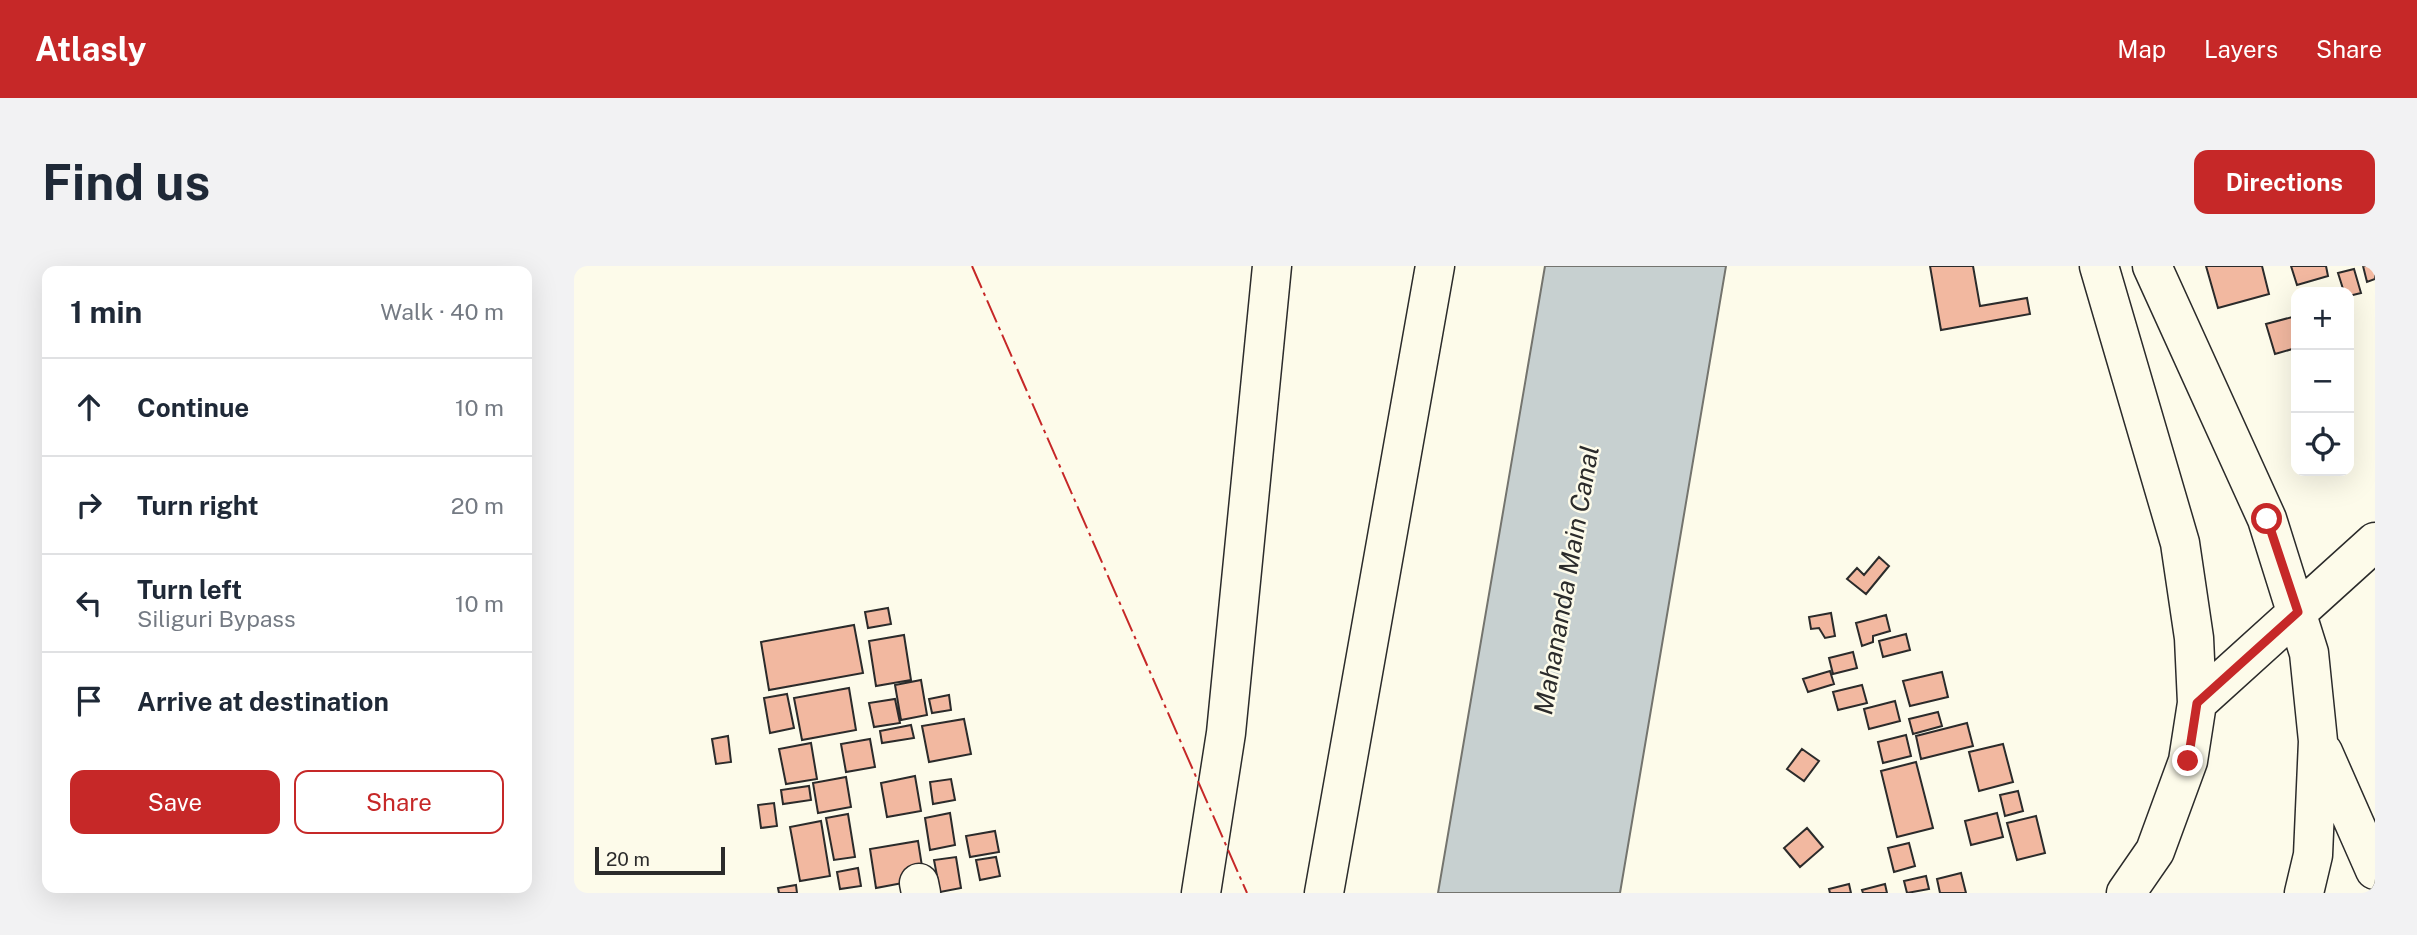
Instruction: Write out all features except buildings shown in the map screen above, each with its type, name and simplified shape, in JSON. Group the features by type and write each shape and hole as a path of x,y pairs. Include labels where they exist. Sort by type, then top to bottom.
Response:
{"street":[{"path":"1201,893 1226,733 1272,266"},
{"path":"1324,893 1435,266"},
{"path":"2099,266 2180,543 2194,638 2197,703 2188,761 2155,851 2126,893"},
{"path":"2152,266 2267,519 2309,653 2318,741 2313,855 2304,893"},
{"path":"2197,703 2375,542"},
{"path":"2318,741 2354,829 2375,870"}],"water":[{"name":"Mahananda Main Canal","path":"1545,266 1726,266 1620,893 1438,893"}],"power":[{"path":"972,266 1247,893"}],"route":[{"path":"2188,761 2197,703 2298,612 2267,519"}]}
